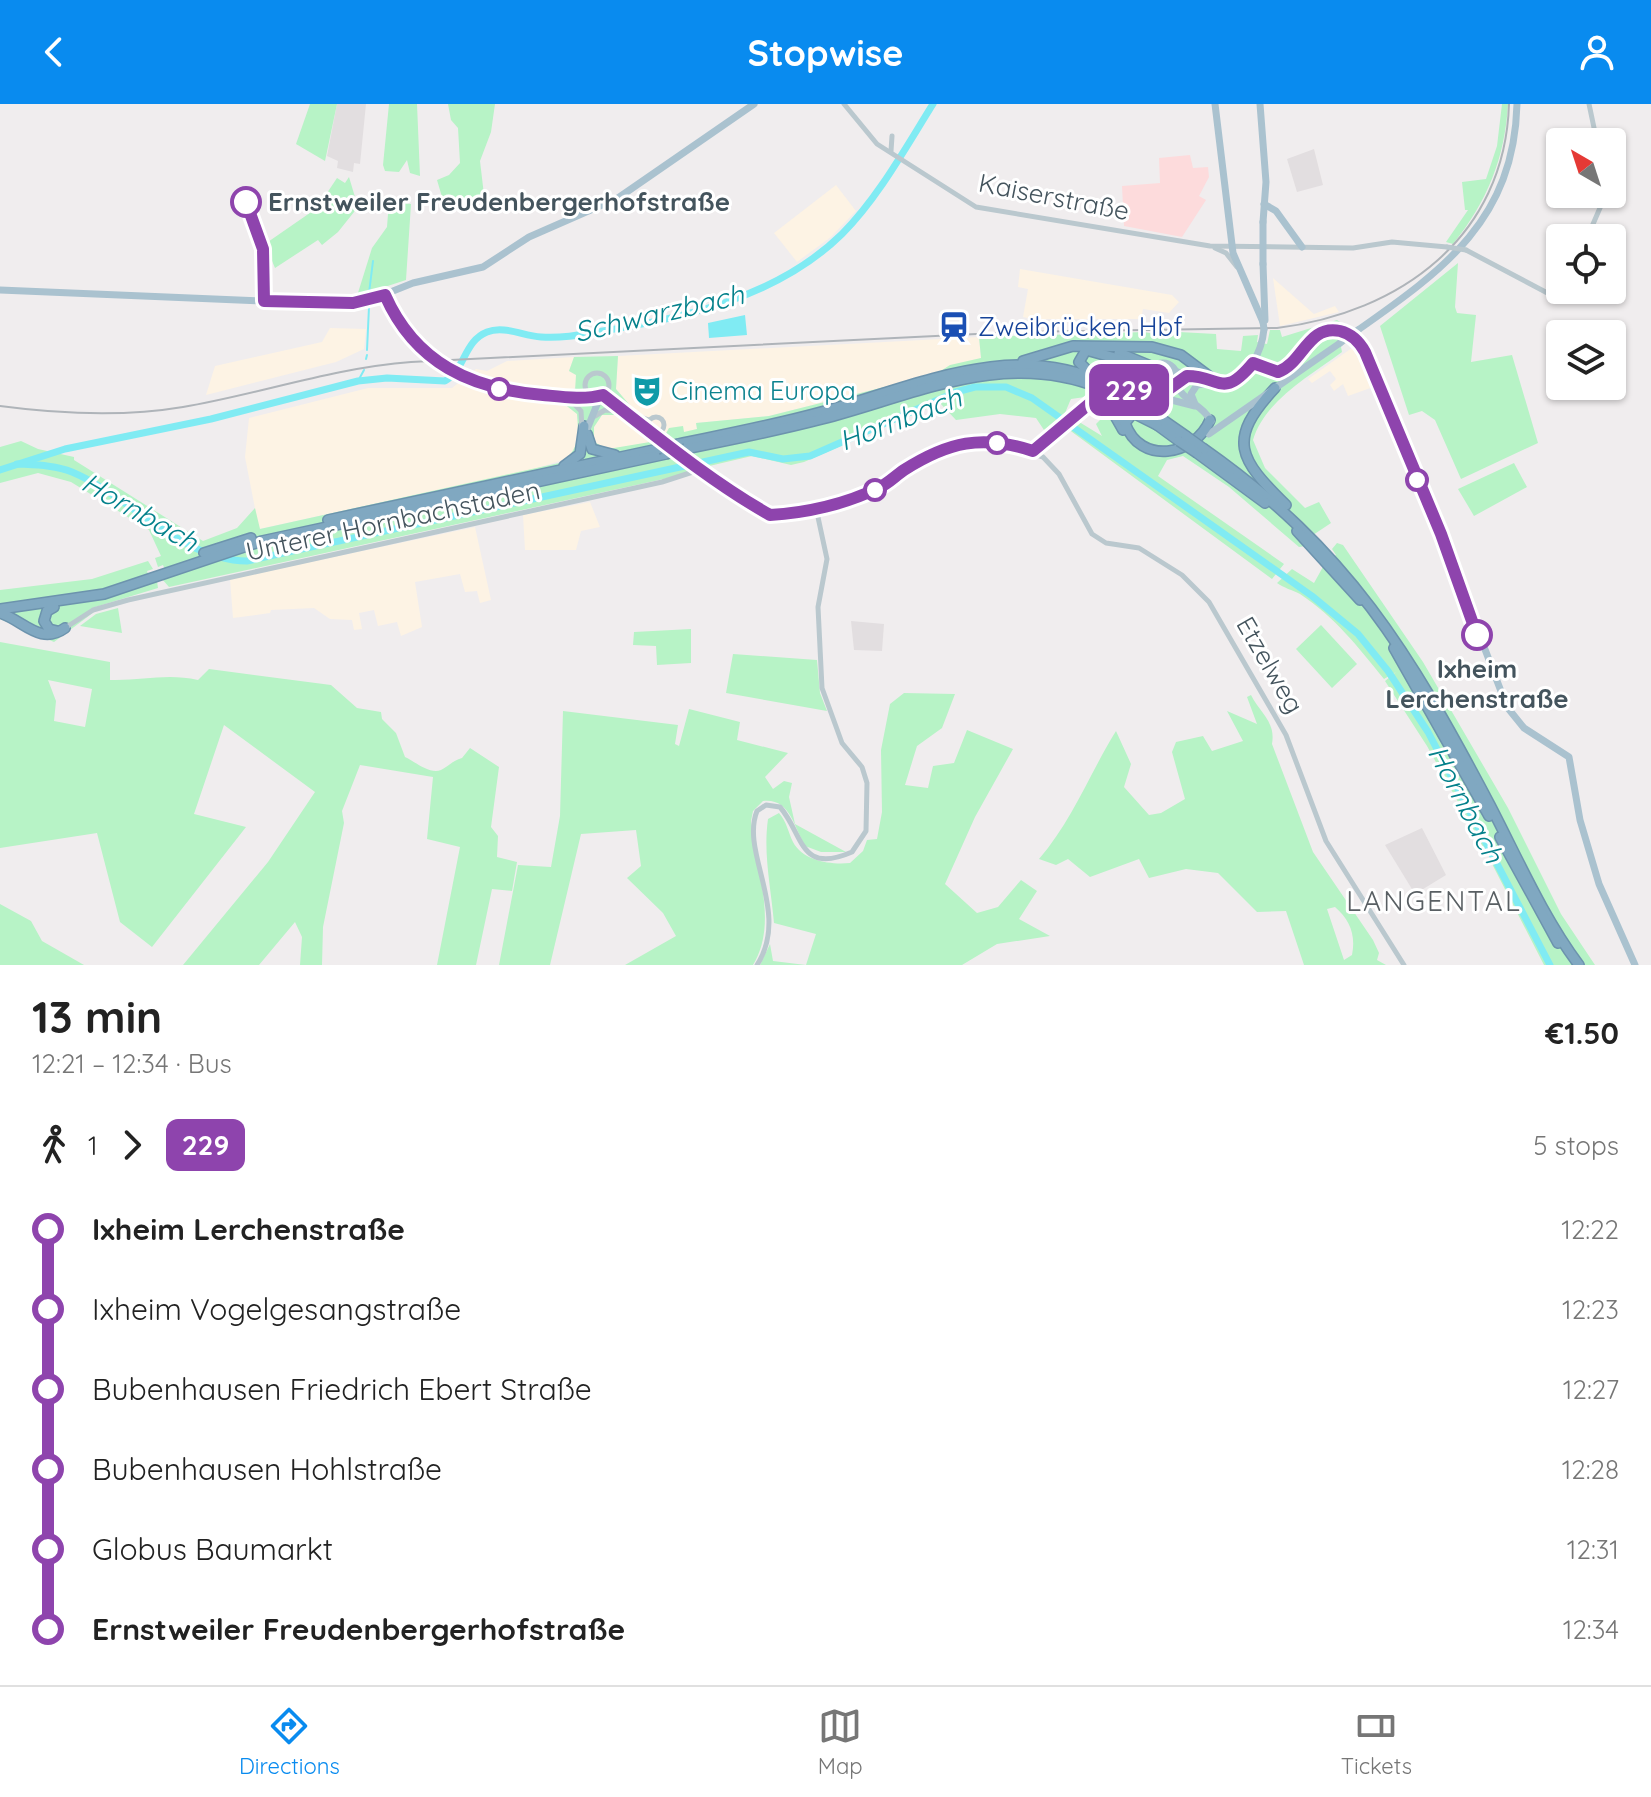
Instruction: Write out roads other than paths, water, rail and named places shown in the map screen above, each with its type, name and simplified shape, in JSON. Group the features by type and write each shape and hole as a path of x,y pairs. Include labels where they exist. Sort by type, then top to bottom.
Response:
{"highway":[{"path":"1094,345 1151,377"},
{"path":"683,452 966,370 1012,364 1073,346 1140,346 1174,352 1213,379 1233,381"},
{"path":"1151,377 1135,361 1107,353 1088,349 1079,357 1081,368 1157,425"},
{"path":"65,628 55,632 49,629 44,616 51,608 224,549 622,456 662,448 683,452 822,419 981,374 1027,371 1075,379 1111,391 1128,381 1131,371 1126,361 1107,353"},
{"path":"1012,364 1051,366 1111,391 1250,481 1319,544 1404,657 1579,965"},
{"path":"1275,388 1256,404 1244,433 1245,458 1253,472 1330,560"},
{"path":"1111,391 1128,438 1152,455 1177,456 1209,434"},
{"path":"1182,438 1133,413 1125,421 1128,430 1141,443 1167,453 1183,448 1203,434 1210,417"},
{"path":"585,427 592,449 622,456"},
{"path":"554,471 577,458 585,427"},
{"path":"224,549 662,448"},
{"path":"0,603 88,592 149,577"},
{"path":"0,611 69,602"},
{"path":"0,611 42,635 56,634 65,628"},
{"path":"1410,667 1572,965"}],"main road":[{"path":"0,290 360,302 413,283 483,267 529,237 618,198 754,104"},
{"path":"1215,104 1232,248 1264,324"},
{"path":"1194,405 1191,396 1193,388 1200,383 1233,381 1250,366 1262,343 1266,182 1260,104"},
{"path":"1275,388 1428,281 1474,233 1494,201 1507,169 1517,104"},
{"path":"1264,204 1282,220 1302,247"},
{"path":"1263,222 1272,217 1282,220"},
{"path":"1250,366 1273,372 1292,364 1310,340 1322,331 1342,331 1359,342 1441,534 1511,714 1524,728 1569,757 1580,820 1599,884 1635,965"},
{"path":"1194,405 1151,377 1165,363 1175,371 1214,384"},
{"path":"1175,371 1176,382 1183,396 1210,417 1226,421"},
{"path":"1168,390 1176,382 1196,376"},
{"path":"1111,391 1194,405"},
{"path":"585,427 599,395"},
{"path":"1209,434 1238,412 1256,404"},
{"path":"1210,417 1238,412"},
{"path":"1209,434 1210,417"}],"street":[{"name":"Kaiserstraße","path":"844,104 882,147 976,207 1232,248 1353,248 1392,242 1447,247 1466,250 1546,290"},
{"path":"1589,104 1594,128"},
{"path":"891,152 892,136"},
{"path":"1210,246 1226,253 1242,274"},
{"path":"385,295 410,338 448,370 487,387 566,398 599,395 619,411 648,423 660,418 664,424 662,448"},
{"path":"566,398 577,396 586,387 590,376 599,373 607,378 599,395"},
{"path":"683,452 701,469 768,514 816,508 879,488 907,468 960,442 1003,444 1033,451 1096,398 1151,377"},
{"path":"586,387 648,423 662,448"},
{"path":"566,398 581,411 585,427 602,411 619,411"},
{"path":"654,433 662,430"},
{"name":"Etzelweg","path":"1033,451 1059,474 1092,534 1106,543 1139,548 1182,575 1209,602 1286,735 1326,841 1404,965"},
{"name":"Unterer Hornbachstaden","path":"65,628 93,610 662,482 701,469"},
{"path":"757,965 767,944 770,927 756,834 757,811 766,805 780,807 808,854 825,858 852,852 866,831 867,783 862,767 842,743 822,688 818,607 827,559 816,508"}],"water":[{"path":"745,315 747,335 709,338 708,323"}],"waterway":[{"name":"Schwarzbach","path":"0,470 65,449 211,419 358,381 387,378 445,381 457,370 479,336 493,330 541,337 578,335 657,321 724,303 787,275 842,234 879,188 933,104"},
{"path":"369,293 373,261"},
{"path":"367,350 369,307"},
{"path":"366,359 367,355"},
{"path":"358,381 364,370"},
{"name":"Hornbach","path":"17,464 72,472 94,483 178,539 223,558 247,561 749,452 783,459 810,456 956,392 975,387 1006,387 1032,398 1312,596 1358,634 1388,671 1428,732 1550,965"}],"railway":[{"path":"0,406 92,413 161,410 212,402 324,375 411,362 1017,332 1277,328 1322,320 1365,305 1403,286 1438,260 1466,229 1488,193 1503,151 1509,104"}],"place":[{"name":"Ernstweiler Freudenbergerhofstraße","path":"246,202"},
{"name":"Zweibrücken Hbf","path":"954,327"},
{"name":"Cinema Europa","path":"647,391"},
{"name":"Ixheim Lerchenstraße","path":"1477,635"}],"district":[{"name":"LANGENTAL","path":"1434,901"}]}
